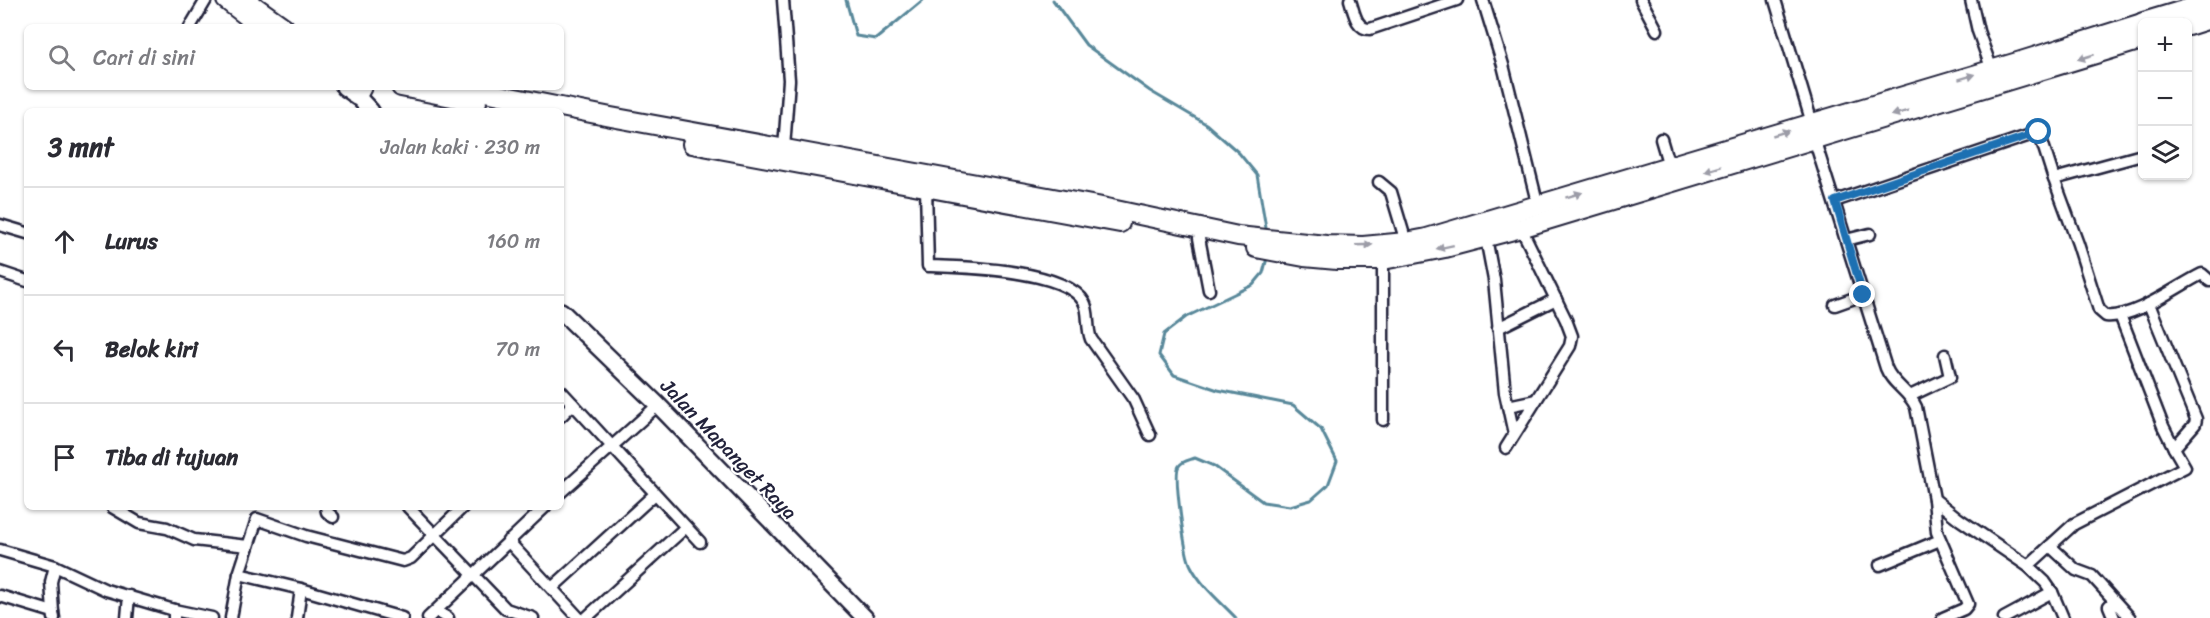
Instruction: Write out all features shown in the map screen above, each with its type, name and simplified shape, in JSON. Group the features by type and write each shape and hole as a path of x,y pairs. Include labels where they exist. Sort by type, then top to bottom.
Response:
{"highway":[{"path":"226,0 257,24"},
{"path":"246,0 280,24"},
{"path":"2176,18 2210,2"},
{"path":"2192,24 2210,19"},
{"path":"564,119 926,188 1095,212 1199,238 1305,250 1337,260 1383,260 1486,238 1521,228 1992,70 2138,25"},
{"path":"1305,250 1326,245 1363,246 1406,242 1538,206 1669,166 1814,130 2138,41"},
{"path":"416,90 510,108"},
{"path":"476,90 784,148 1254,243"}],"street":[{"path":"192,24 206,0"},
{"path":"783,0 789,80 784,148"},
{"path":"1350,0 1359,24 1364,29 1370,29 1457,0"},
{"path":"1483,0 1503,65 1538,206"},
{"path":"1641,0 1656,30"},
{"path":"1775,0 1888,374 1910,396 1916,407 1934,499 1937,532 1968,604 1964,609 1943,618"},
{"path":"1971,0 1978,31 1992,70"},
{"path":"354,90 368,108"},
{"path":"1835,201 2039,132 2099,310 2106,316 2120,315 2149,304 2202,274 2210,281"},
{"path":"1661,139 1669,166"},
{"path":"2054,179 2138,156"},
{"path":"1379,182 1390,192 1406,242"},
{"path":"926,188 928,266 989,268 1054,282 1074,291 1086,307 1087,327 1091,339 1134,400 1150,435"},
{"path":"0,225 24,232"},
{"path":"1506,448 1570,346 1572,336 1521,228"},
{"path":"1846,240 1870,234"},
{"path":"1199,238 1209,290"},
{"path":"1486,238 1494,280 1508,406 1514,434"},
{"path":"1383,260 1383,420"},
{"path":"0,272 24,280"},
{"path":"1835,305 1863,295"},
{"path":"1498,328 1556,299"},
{"path":"2149,304 2196,419 2196,424 2174,448"},
{"name":"Jalan Mapanget Raya","path":"564,314 658,405 865,618"},
{"path":"2028,566 2074,524 2184,468 2185,465 2163,426 2120,315"},
{"path":"1910,396 1950,377 1945,355"},
{"path":"564,394 700,542"},
{"path":"1508,406 1536,400"},
{"path":"564,413 573,404"},
{"path":"564,489 658,405"},
{"path":"552,588 655,494"},
{"path":"1934,499 2028,566 2052,592 2063,618"},
{"path":"117,510 139,523 167,528 194,540 222,544 231,542 248,546"},
{"path":"327,510 333,517"},
{"path":"411,510 506,609 533,618"},
{"path":"231,618 239,574 258,518 306,536 399,561 411,558 460,510"},
{"path":"432,614 542,510"},
{"path":"586,618 686,527"},
{"path":"1880,565 1940,540"},
{"path":"508,541 579,618"},
{"path":"2050,546 2078,571 2091,574 2130,618"},
{"path":"0,550 55,566 91,584 174,614 212,618"},
{"path":"0,596 54,615 51,582 55,566"},
{"path":"239,574 399,617"},
{"path":"297,618 301,589"},
{"path":"2004,618 2052,592"},
{"path":"127,618 129,597"},
{"path":"2114,601 2109,606 2114,618"},
{"path":"432,614 448,618"}],"waterway":[{"path":"846,0 856,36 876,39 923,0"},
{"path":"1053,0 1086,45 1150,91 1206,124 1239,153 1257,175 1267,234"},
{"path":"1236,618 1206,587 1191,566 1180,515 1179,466 1195,458 1214,466 1263,502 1290,506 1311,500 1328,485 1337,461 1321,429 1293,405 1218,390 1174,375 1159,355 1164,334 1186,317 1253,285 1263,273 1267,258"}],"route":[{"path":"1863,295 1835,201 2039,132"}]}
